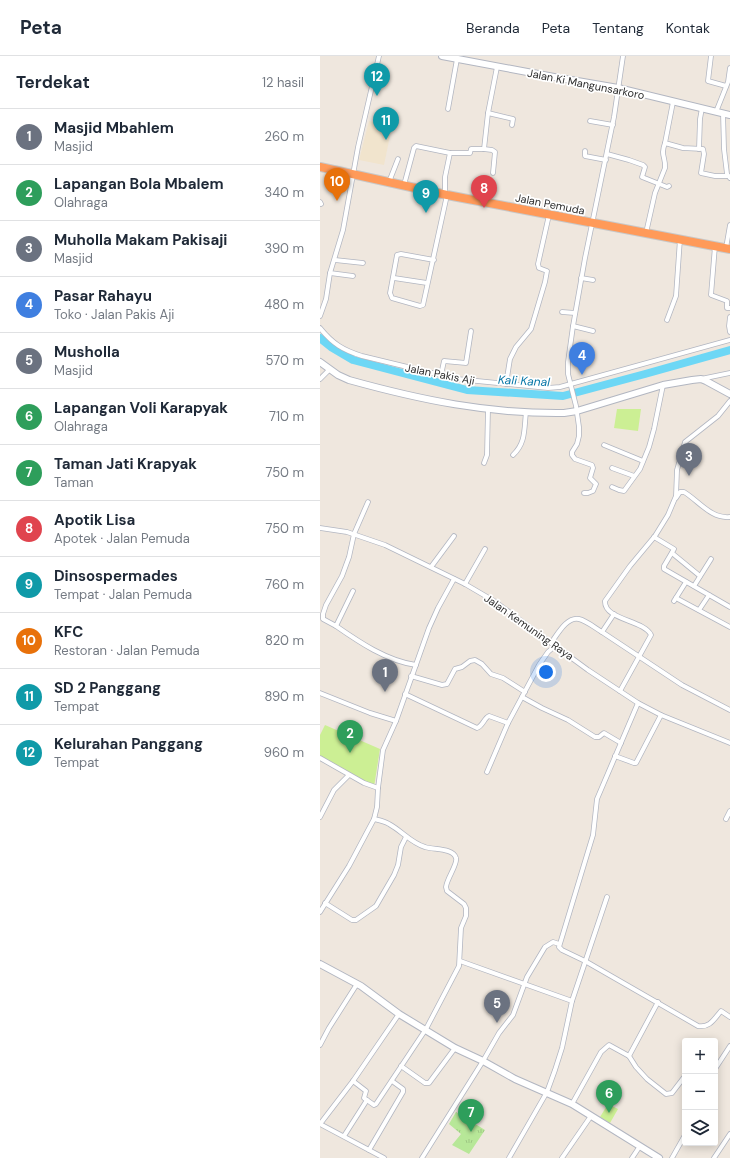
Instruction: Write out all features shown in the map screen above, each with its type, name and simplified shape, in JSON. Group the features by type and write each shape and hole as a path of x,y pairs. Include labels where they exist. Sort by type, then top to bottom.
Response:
{"highway":[{"name":"Jalan Pemuda","path":"320,167 446,195 728,249"}],"main road":[{"name":"Jalan Ki Mangunsarkoro","path":"445,56 497,67 618,88 730,115"},
{"path":"320,362 330,370 343,377 370,386 445,403 488,409 526,412 564,413 663,385 701,379 730,394"},
{"path":"320,964 357,984 399,1014 455,1048 483,1061 515,1079 572,1104 658,1158"}],"street":[{"path":"320,316 326,299 330,273 343,230 353,174 379,56"},
{"path":"584,493 593,491 596,484 590,478 593,468 592,465 575,460 572,455 579,436 576,409 568,374 568,362 581,278 613,125 623,56"},
{"path":"711,56 708,81 726,86"},
{"path":"448,109 457,59"},
{"path":"484,149 488,113 497,67"},
{"path":"665,143 683,148 704,150 701,173 729,177 719,112 730,68"},
{"path":"646,233 655,193 666,165 662,154 673,102"},
{"path":"699,149 702,108"},
{"path":"488,113 513,119 512,125"},
{"path":"590,121 613,125"},
{"path":"404,185 415,146 450,154 470,153 471,150 492,150 495,152 493,173"},
{"path":"584,153 585,156 606,160"},
{"path":"434,260 401,254 398,255 390,293 392,298 420,306 423,305 427,283 434,260 446,195 445,177 450,154"},
{"path":"607,154 644,166 642,177 667,187 669,186"},
{"path":"389,182 398,159"},
{"path":"320,167 320,172"},
{"path":"506,384 510,359 516,347 531,329 548,273 547,270 539,268 538,264 549,215"},
{"path":"728,249 730,225"},
{"path":"667,320 676,296 680,239"},
{"path":"715,246 711,295 727,301 727,308 730,308"},
{"path":"335,260 362,263"},
{"path":"330,273 353,276"},
{"path":"394,278 427,283"},
{"path":"581,278 593,280"},
{"path":"562,312 575,313"},
{"path":"730,317 728,326 730,332"},
{"path":"573,326 593,331"},
{"name":"Jalan Pakis Aji","path":"320,328 334,343 350,353 470,381 555,388 730,340"},
{"path":"442,374 444,361 466,363 471,331"},
{"path":"320,379 330,370"},
{"path":"701,379 730,372"},
{"path":"612,487 624,491 643,461 654,429 663,385"},
{"path":"620,691 650,637 649,631 614,614 606,608 605,601 630,566 654,537 668,516 676,490 676,470 685,442 718,416 730,401"},
{"path":"484,463 487,455 488,409"},
{"path":"513,455 523,443 526,412"},
{"path":"604,445 643,461"},
{"path":"612,468 634,476"},
{"path":"674,500 680,492 684,492 715,514 722,517 730,517"},
{"path":"368,502 354,534 349,557 342,576 326,605 323,619 377,651 402,663 416,664"},
{"name":"Jalan Kemuning Raya","path":"320,528 354,534 400,551 465,584 494,601 555,646 638,703 661,715 730,744"},
{"path":"431,567 454,536"},
{"path":"654,537 673,547 674,549 664,566 664,569 730,607"},
{"path":"465,584 485,549"},
{"path":"672,553 700,576"},
{"path":"694,586 711,559"},
{"path":"320,912 349,866 374,819 377,807 382,754 385,745 396,722 411,676 438,608 454,579"},
{"path":"686,582 676,599 730,627"},
{"path":"336,626 353,591"},
{"path":"699,610 709,595"},
{"path":"602,632 614,614"},
{"path":"551,643 566,623 573,619 581,620 602,632 682,685 730,710"},
{"path":"487,772 508,723 522,697 543,659 555,646"},
{"path":"411,676 442,685 447,684 455,669 474,660 482,664 491,674 502,678 525,692"},
{"path":"320,693 396,722"},
{"path":"405,694 477,728 481,726 489,716 508,723"},
{"path":"522,697 574,724 594,737 599,737 604,733 621,743"},
{"path":"638,703 597,799 593,835 559,944 562,950 585,961 698,1026 706,1026 710,1024 721,1011 730,1017"},
{"path":"615,756 636,763 661,715"},
{"path":"320,758 364,783 378,788"},
{"path":"320,817 334,790 349,775"},
{"path":"726,819 730,811"},
{"path":"353,1081 366,1091 364,1097 367,1100 374,1105 376,1104 426,1029 459,966 461,928 466,916 466,908 464,904 447,891 446,887 448,878 456,863 456,858 449,852 426,847 406,837 388,823 374,819"},
{"path":"326,903 352,920 356,920 376,906 394,876 398,865 401,847 406,837"},
{"path":"508,1158 546,1092 562,1048 572,1001 607,897"},
{"path":"422,1158 499,1033 513,1015 525,983 547,945 555,942 559,944"},
{"path":"460,961 572,1001"},
{"path":"320,1045 357,984"},
{"path":"628,1056 658,1002"},
{"path":"384,1158 320,1124 353,1081 399,1014"},
{"path":"572,1104 601,1052 609,1045 628,1056 647,1079 666,1094 672,1093 682,1080"},
{"path":"718,1064 730,1046"},
{"path":"401,1066 425,1083 429,1083 455,1048"},
{"path":"370,1150 403,1092 403,1089 392,1081"},
{"path":"344,1136 367,1100"},
{"path":"562,1158 591,1116"},
{"path":"714,1158 730,1134"},
{"path":"672,1158 682,1140"},
{"path":"632,1158 640,1146"}],"shaded area":[{"path":"369,121 392,126 384,165 359,160"}],"green space":[{"path":"617,409 641,409 638,431 614,428"},
{"path":"325,725 380,749 374,787 320,757 320,735"},
{"path":"608,1104 618,1109 610,1123 600,1117"},
{"path":"456,1112 485,1130 469,1154 452,1145 461,1134 449,1124"}],"waterway":[{"name":"Kali Kanal","path":"320,338 331,347 353,360 467,390 563,396 730,350"}],"place":[{"name":"Kelurahan Panggang","path":"377,96"},
{"name":"SD 2 Panggang","path":"386,140"},
{"name":"KFC","path":"337,201"},
{"name":"Apotik Lisa","path":"484,208"},
{"name":"Dinsospermades","path":"426,213"},
{"name":"Pasar Rahayu","path":"582,375"},
{"name":"Muholla Makam Pakisaji","path":"689,476"},
{"name":"Masjid Mbahlem","path":"385,692"},
{"name":"Lapangan Bola Mbalem","path":"350,753"},
{"name":"Musholla","path":"497,1023"},
{"name":"Lapangan Voli Karapyak","path":"609,1113"},
{"name":"Taman Jati Krapyak","path":"471,1132"}]}
